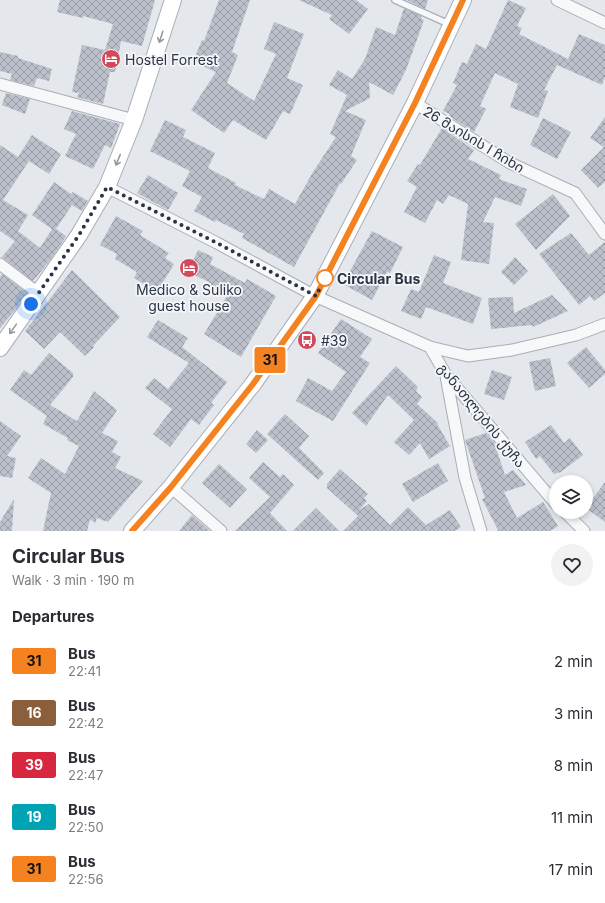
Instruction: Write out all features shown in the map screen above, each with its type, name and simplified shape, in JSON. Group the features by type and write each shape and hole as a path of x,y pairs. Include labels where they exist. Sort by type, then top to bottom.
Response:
{"main road":[{"path":"0,348 79,235 107,187 134,120 173,0"},
{"path":"132,531 171,487 253,384 316,296 415,103 463,0"}],"street":[{"path":"557,0 605,23"},
{"path":"0,84 134,120"},
{"name":"26 მაისის I ჩიხი","path":"415,103 510,163 575,193 605,234"},
{"name":"განათლების ქუჩა","path":"107,187 217,243 316,296 430,347 446,375 549,496"},
{"path":"0,264 38,293"},
{"path":"430,347 468,356 512,350 576,335 605,324"},
{"path":"446,375 465,478 481,531"},
{"path":"171,487 220,531"},
{"path":"572,519 584,531"}],"lane":[{"path":"395,0 451,25"}],"building":[{"path":"60,0 155,0 142,46 121,41 115,72 110,72 103,104 77,97 79,93 72,92 82,45 105,50 113,24 83,16 83,18 57,12"},
{"path":"219,0 250,0 232,52 238,55 227,83 254,101 276,54 264,49 274,22 304,34 287,78 303,85 290,114 283,111 266,140 233,120 224,133 191,110 216,72 193,62 202,40 204,41"},
{"path":"299,0 356,0 368,9 349,34 329,19 332,15"},
{"path":"407,0 428,0 425,9"},
{"path":"508,0 526,8 517,26 522,28 519,34 568,59 579,34 605,45 605,77 602,85 557,65 544,90 548,91 538,118 510,107 518,84 495,73 480,106 486,109 474,132 449,116 450,114 443,111 457,85 453,83 462,62 467,64 476,44 486,49"},
{"path":"404,8 422,16 421,19 424,20 406,70 393,95 369,82 370,98 345,111 366,120 351,156 357,160 341,184 340,183 294,267 242,238 244,234 216,220 215,222 194,211 202,197 182,186 190,171 150,151 165,120 186,130 183,137 215,153 208,168 236,183 235,185 264,199 269,189 295,204 313,172 336,137 330,134 347,95 329,85 338,70 352,79 365,59 376,27 395,35"},
{"path":"0,52 18,56 18,58 52,69 49,81 37,78 34,86 10,80 12,74 0,71"},
{"path":"6,93 30,99 25,114 2,105"},
{"path":"72,111 120,124 111,148 105,145 93,169 65,156 76,134 64,129"},
{"path":"605,117 605,182 598,188 581,170 604,147 590,138"},
{"path":"543,118 571,132 557,159 530,145"},
{"path":"442,128 474,150 468,159 501,175 499,179 527,189 521,206 495,197 483,222 494,223 489,264 461,260 468,204 449,195 443,204 437,200 425,223 404,212 417,187 407,181 418,164 420,165"},
{"path":"32,135 61,154 49,174 29,161 3,200 28,215 18,231 40,248 52,229 32,215 54,182 71,194 73,192 88,201 82,211 72,205 56,229 66,236 52,258 33,281 2,257 15,241 0,231 0,145 18,157"},
{"path":"148,175 178,193 168,210 137,193"},
{"path":"553,194 570,216 536,250 515,224"},
{"path":"116,216 143,231 140,235 169,253 165,258 174,264 157,292 134,278 137,272 115,259 117,254 100,245"},
{"path":"372,231 403,247 390,273 387,272 372,300 343,284"},
{"path":"571,233 589,255 605,242 605,293 594,301 590,296 579,305 539,254"},
{"path":"198,250 213,257 210,264 245,283 247,279 276,296 241,357 204,334 227,296 208,285 209,282 188,272"},
{"path":"434,255 451,262 443,283 482,298 473,324 426,307 421,319 401,311 411,289 419,292"},
{"path":"515,257 528,271 514,285 501,272"},
{"path":"72,270 120,317 85,356 60,332 44,349 25,331"},
{"path":"2,274 27,293 0,328 0,277"},
{"path":"552,295 568,311 533,327 532,325 491,329 488,298 513,297 514,313"},
{"path":"341,319 372,339 360,357 370,363 333,421 296,401 308,378 332,391 346,372 318,353"},
{"path":"158,320 188,338 182,347 227,382 211,403 214,405 199,425 191,419 170,447 153,434 172,409 145,388 154,378 168,389 189,363 147,337"},
{"path":"586,347 605,370 605,374 589,388 567,363"},
{"path":"49,353 73,373 73,377 50,405 77,421 94,391 117,410 102,433 118,441 112,452 121,457 115,468 143,481 108,522 97,518 95,523 90,519 87,531 43,531 51,493 28,478 41,458 65,474 79,446 43,424 47,416 10,390 24,370 31,375"},
{"path":"550,358 556,386 535,391 529,362"},
{"path":"396,366 418,387 416,391 422,397 417,404 438,423 437,424 450,446 429,459 420,443 409,455 394,442 414,420 388,395 366,426 352,413"},
{"path":"492,370 512,377 504,400 484,394"},
{"path":"285,414 309,436 299,448 324,473 318,480 267,434"},
{"path":"0,421 21,436 7,456 16,458 12,478 0,476"},
{"path":"551,425 564,443 570,438 583,455 561,472 554,474 540,456 536,459 525,442"},
{"path":"257,430 268,440 256,453 246,444"},
{"path":"486,433 494,442 505,475 513,470 526,485 504,492 517,518 543,502 549,512 549,519 554,519 558,526 550,531 497,531 498,530 482,499 485,498 465,440"},
{"path":"263,462 280,477 283,474 294,485 270,513 287,531 235,531 270,497 249,478"},
{"path":"438,463 448,481 413,502 402,484"},
{"path":"219,464 247,489 230,508 202,483"},
{"path":"340,469 368,494 364,498 367,501 359,510 369,504 390,525 408,507 426,525 450,510 461,527 455,531 343,531 358,516 327,488 327,484"},
{"path":"605,482 605,522 593,513 593,498"},
{"path":"14,499 12,531 0,531 0,522"},
{"path":"316,508 339,531 293,531"},
{"path":"192,515 210,531 179,531"}],"bus line":[{"name":"31","path":"132,531 171,487 253,384 316,296 415,103 463,0"}],"place":[{"name":"Hostel Forrest","path":"111,59"},
{"name":"Medico & Suliko guest house","path":"189,268"},
{"name":"Circular Bus","path":"325,278"},
{"name":"#39","path":"307,340"}],"route":[{"path":"31,304 79,235 107,187 217,243 316,296 326,276 325,278"}]}
